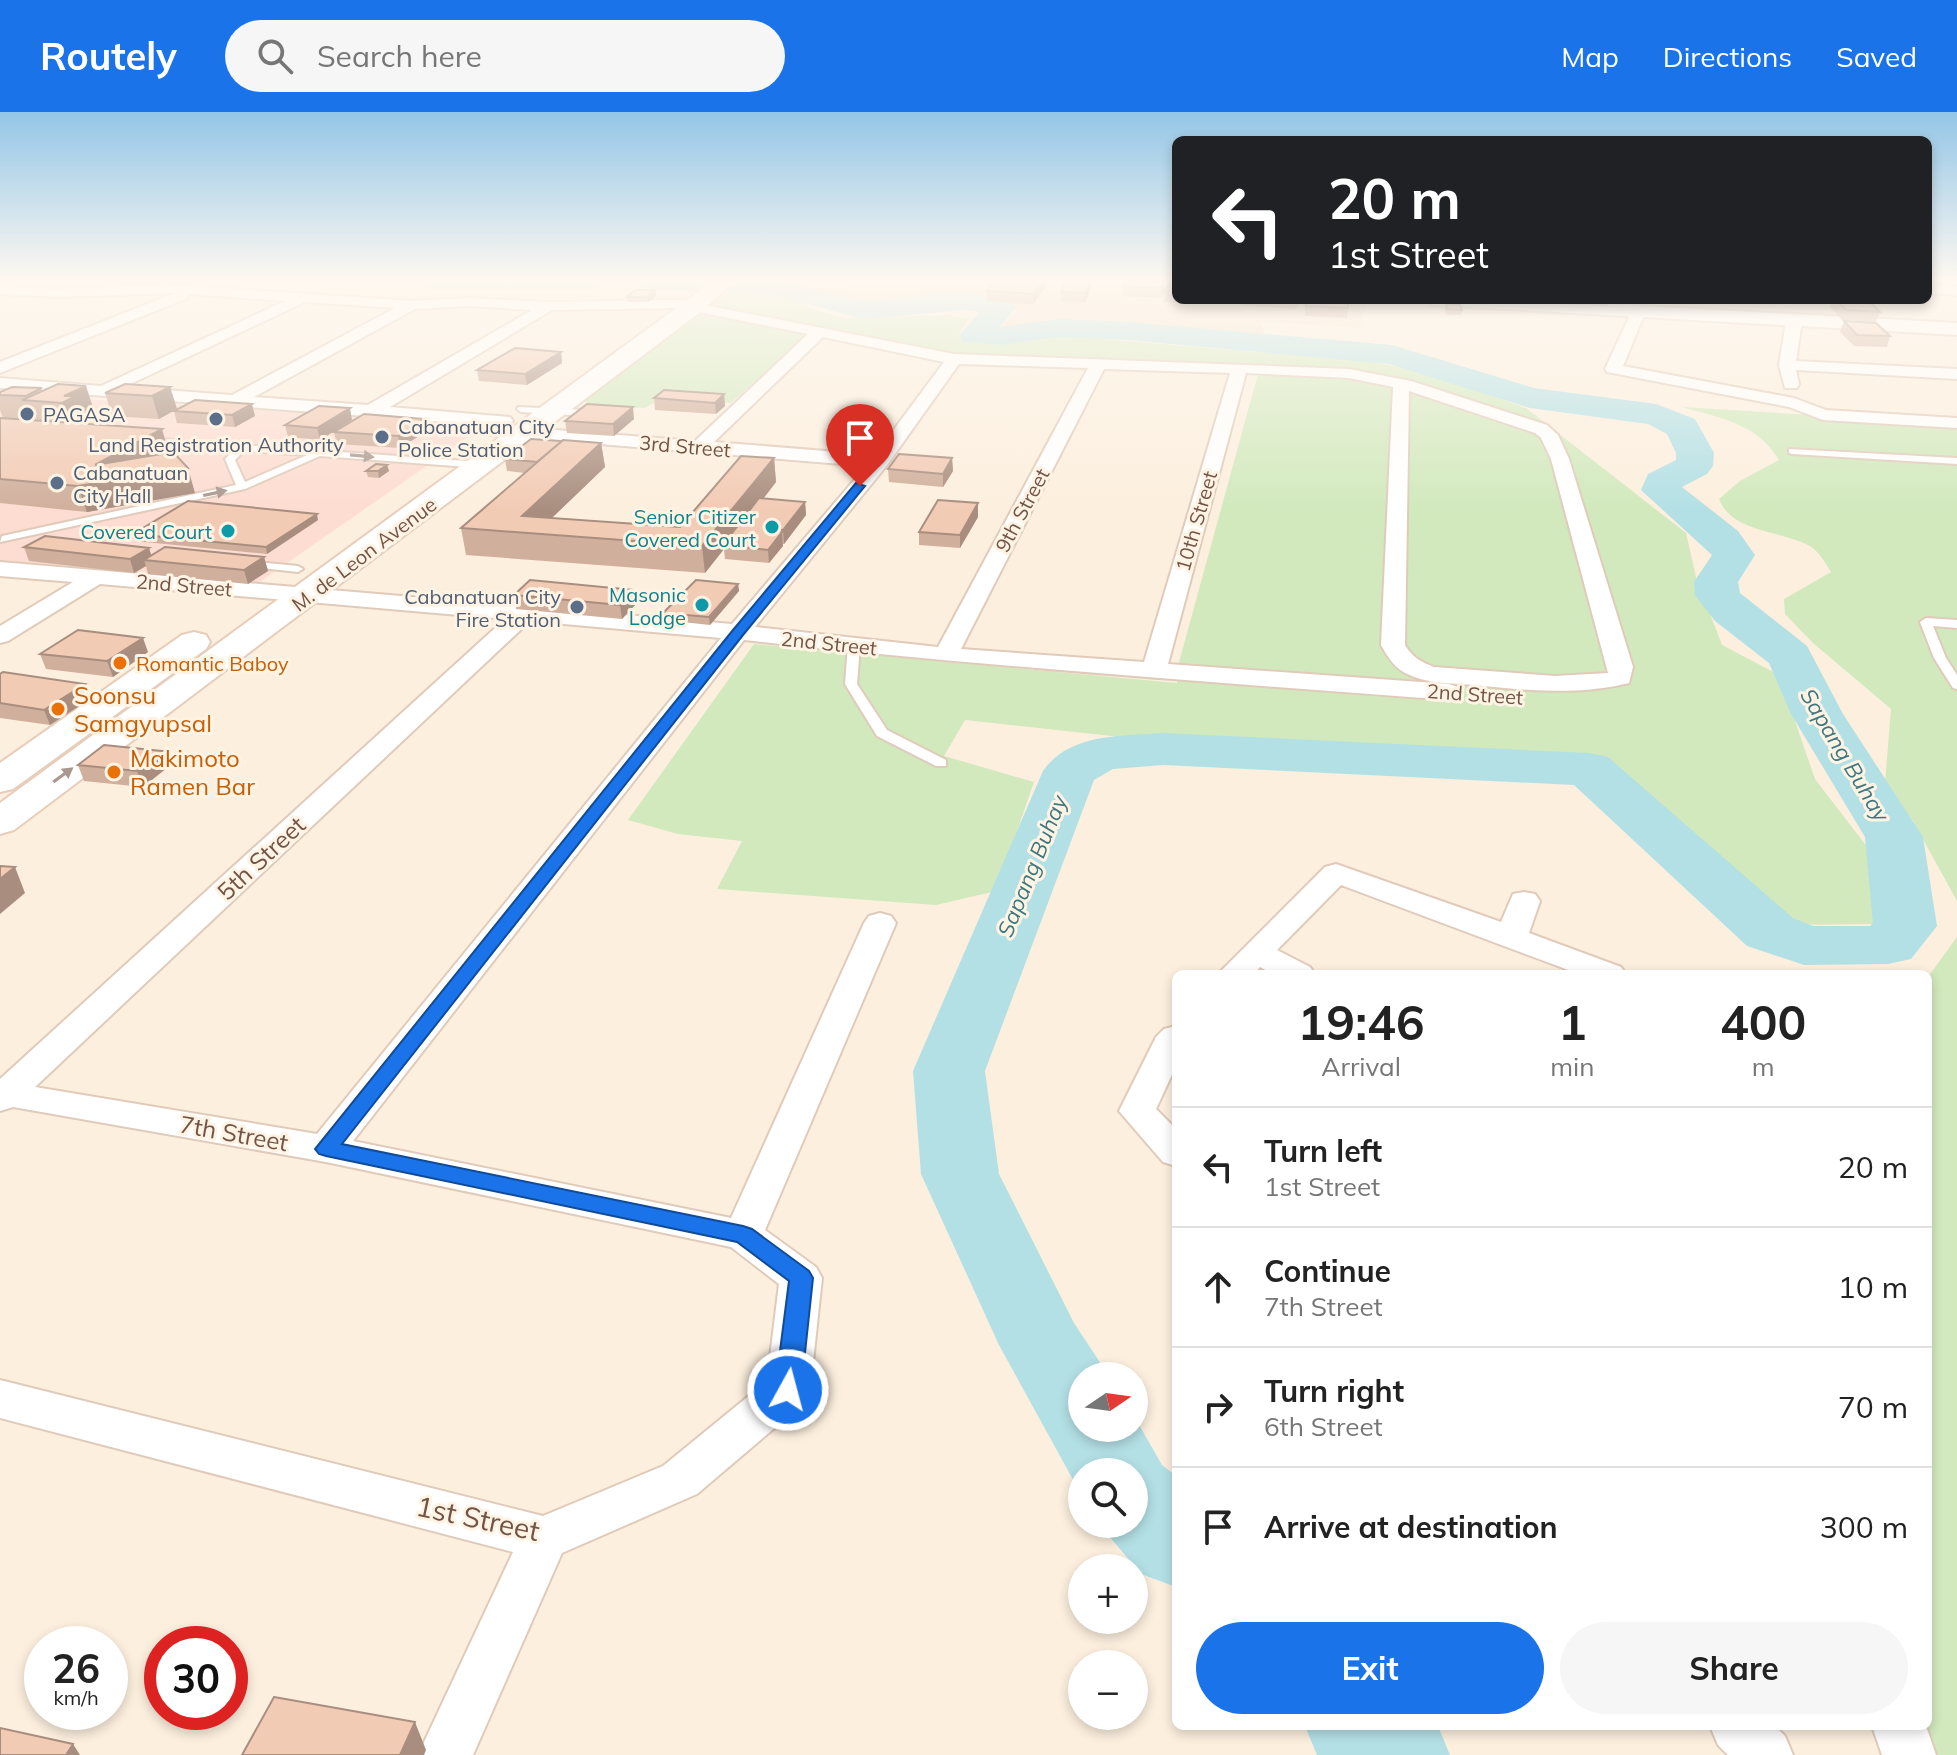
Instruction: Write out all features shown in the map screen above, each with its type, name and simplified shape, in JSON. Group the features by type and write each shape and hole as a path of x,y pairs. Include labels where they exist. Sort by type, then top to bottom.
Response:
{"main road":[{"name":"M. de Leon Avenue","path":"0,822 302,583 448,462 608,358"},
{"name":"M. de Leon Avenue","path":"0,781 264,592 302,583 482,465 510,423 555,411 623,358"}],"street":[{"path":"0,368 26,358"},
{"path":"100,392 173,358"},
{"path":"232,402 314,358"},
{"path":"369,412 461,358"},
{"path":"699,447 793,358"},
{"path":"947,358 1350,372 1401,385 1541,429 1549,435 1560,459 1621,667 1620,678 1604,683 1575,683 1432,674 1415,670 1399,659 1393,645 1401,385"},
{"path":"1617,358 1613,369 1794,403 1823,415 1957,423"},
{"path":"1788,358 1794,403"},
{"path":"326,1149 738,632 880,461 954,359"},
{"name":"9th Street","path":"946,655 1098,365"},
{"path":"1787,365 1957,374"},
{"name":"10th Street","path":"1153,672 1239,370"},
{"name":"3rd Street","path":"0,383 510,423 699,447 880,461"},
{"name":"2nd Street","path":"0,569 264,592"},
{"path":"0,636 96,577"},
{"name":"2nd Street","path":"302,583 522,616 738,632 946,655 1612,702"},
{"name":"5th Street","path":"3,1097 522,616"},
{"path":"1245,963 1336,873 1599,970"},
{"path":"1512,937 1524,901"},
{"path":"743,1235 880,923"},
{"path":"1245,963 1279,970"},
{"path":"1172,1046 1137,1111 1172,1149"},
{"name":"7th Street","path":"3,1097 326,1149 743,1235"},
{"name":"1st Street","path":"0,1399 544,1538 680,1480 788,1390 801,1278 743,1235"},
{"path":"445,1755 544,1538"},
{"path":"1741,1730 1766,1755"},
{"path":"1900,1730 1909,1755"}],"lane":[{"path":"555,411 587,413"},
{"path":"136,440 482,465"},
{"path":"242,448 230,459 242,487"},
{"path":"1792,451 1957,461"},
{"path":"1,539 242,487 322,452"},
{"path":"1,539 50,544"},
{"path":"239,564 302,583"},
{"path":"1957,624 1926,622 1940,658 1957,685"},
{"path":"854,645 851,684 882,733 941,763"},
{"path":"1940,658 1957,660"}],"shaded area":[{"path":"0,394 487,424 251,588 0,565"}],"green space":[{"path":"639,358 782,358 731,403 661,398 645,408 588,404 584,399"},
{"path":"1033,358 1325,358 1365,361 1421,371 1526,408 1686,533 1696,577 1722,645 1779,675 1815,779 1881,865 1873,924 1781,925 1601,760 1176,743 965,720 944,756 1034,782 1015,837 1009,888 936,905 717,889 742,841 678,834 628,820 754,644 1177,683 1178,666 1258,374 1255,364"},
{"path":"1682,407 1957,424 1957,901 1913,821 1885,783 1891,709 1813,643 1785,614 1784,599 1831,572 1810,546 1745,524 1725,510 1719,499 1740,481 1779,460 1749,430"},
{"path":"1957,937 1957,1755 1938,1755 1929,1730 1932,1730 1932,971"}],"building":[{"path":"498,358 552,358 525,374 477,370"},
{"path":"58,384 86,386 64,396 76,396 62,403 22,400"},
{"path":"125,384 170,387 152,396 105,393"},
{"path":"12,387 42,388 26,396 0,395 0,392"},
{"path":"664,390 724,394 715,403 654,398"},
{"path":"195,400 252,404 232,415 174,411"},
{"path":"587,404 633,407 613,424 565,421"},
{"path":"319,406 350,408 317,428 285,425"},
{"path":"364,414 424,419 398,436 334,432"},
{"path":"0,418 162,429 95,465 173,452 188,468 78,486 0,479"},
{"path":"531,439 562,441 537,462 505,459"},
{"path":"563,440 601,443 522,516 680,527 741,456 774,458 702,546 461,528"},
{"path":"899,454 952,458 943,474 888,469"},
{"path":"376,464 387,465 378,471 366,471"},
{"path":"759,498 805,502 783,530 764,529 782,532 768,550 723,545"},
{"path":"938,500 978,503 960,535 919,532"},
{"name":"Covered Court","path":"188,501 317,514 266,547 133,534"},
{"path":"45,536 149,548 130,559 24,547"},
{"path":"165,547 264,557 244,570 144,560"},
{"path":"530,580 634,590 620,605 514,595"},
{"name":"Masonic Lodge","path":"696,580 738,584 709,617 663,613"},
{"path":"78,630 143,638 107,661 40,654"},
{"path":"0,674 85,684 44,710 0,703"},
{"path":"104,745 162,751 137,771 78,765"},
{"path":"0,866 15,867 0,879"},
{"path":"274,1697 415,1722 400,1755 242,1755"},
{"path":"0,1728 73,1744 66,1755 0,1755"}],"waterway":[{"name":"Sapang Buhay","path":"1068,1388 1042,1345 960,1174 949,1071 1070,771 1100,754 1163,749 1589,769 1770,932 1804,946 1888,945 1905,926 1894,837 1817,714 1790,656 1731,611 1718,595 1716,582 1734,555 1723,540 1661,490 1662,482 1694,466 1695,453 1682,427 1656,415 1530,398 1401,358"},
{"name":"Sapang Buhay","path":"1100,1442 1110,1458"},
{"name":"Sapang Buhay","path":"1148,1512 1172,1539"},
{"name":"Sapang Buhay","path":"1364,1730 1395,1755"}],"place":[{"name":"PAGASA","path":"27,414"},
{"name":"Land Registration Authority","path":"216,419"},
{"name":"Cabanatuan City Police Station","path":"382,437"},
{"name":"Cabanatuan City Hall","path":"57,483"},
{"name":"Senior Citizer Covered Court","path":"772,527"},
{"name":"Covered Court","path":"228,531"},
{"name":"Masonic Lodge","path":"702,605"},
{"name":"Cabanatuan City Fire Station","path":"577,607"},
{"name":"Romantic Baboy","path":"120,663"},
{"name":"Soonsu Samgyupsal","path":"58,709"},
{"name":"Makimoto Ramen Bar","path":"114,772"}],"route":[{"path":"788,1390 801,1278 743,1235 326,1149 738,632 860,486"}]}
